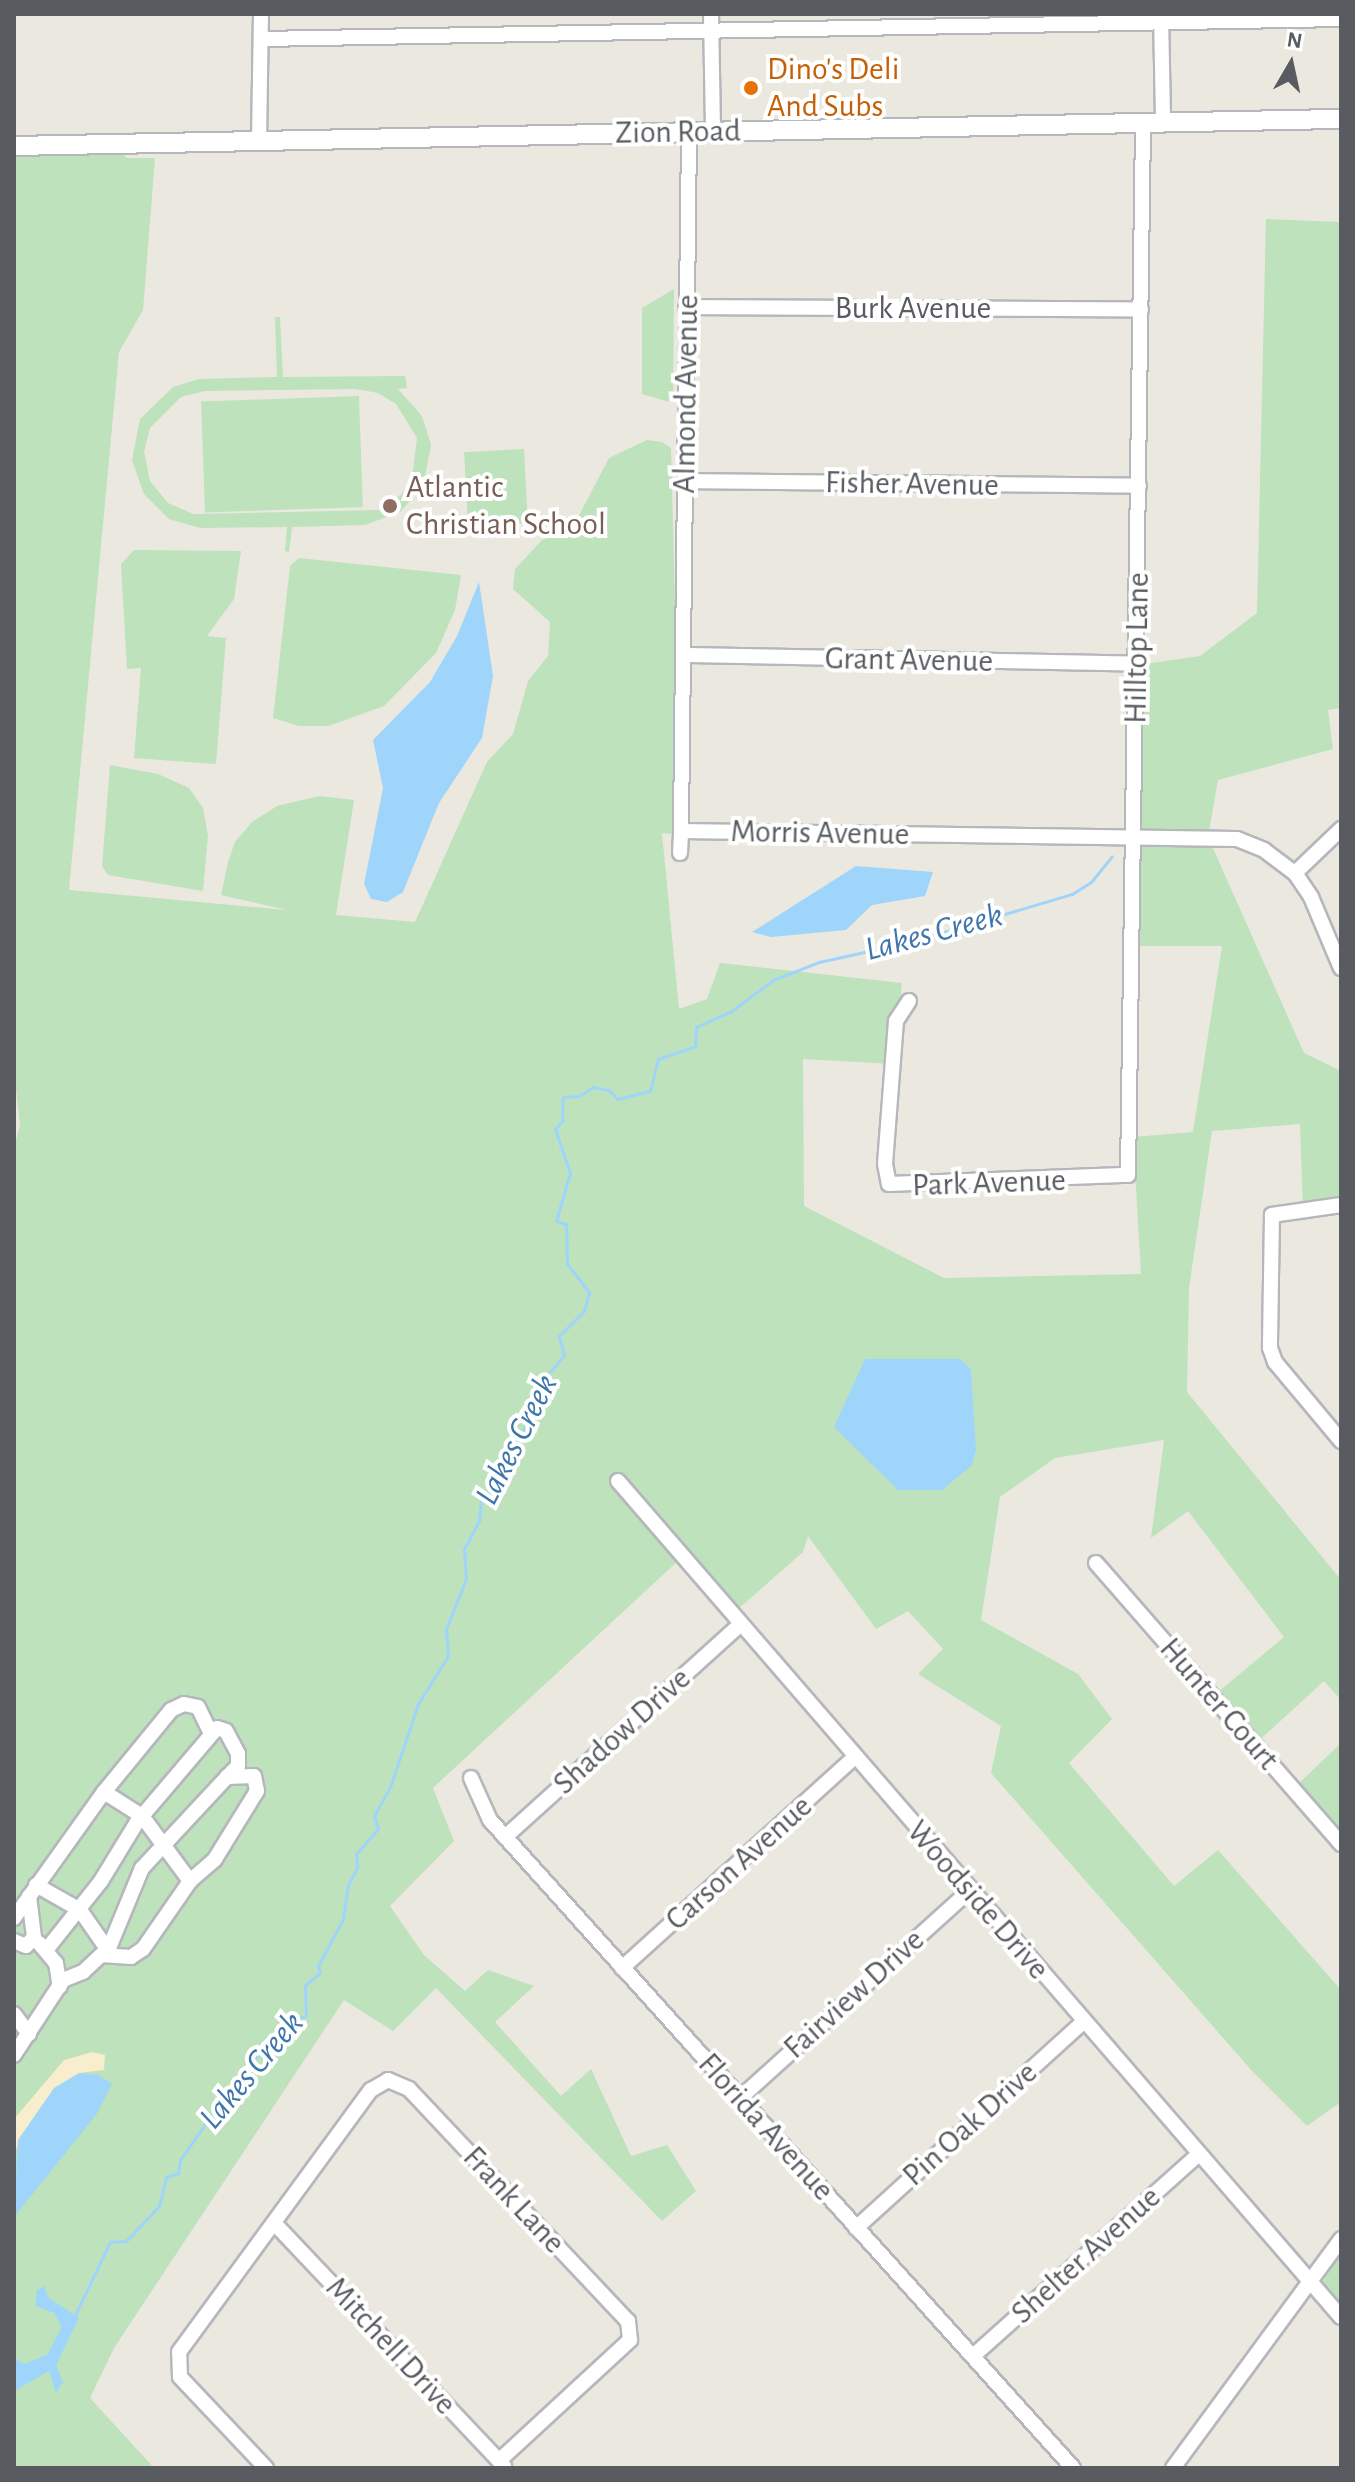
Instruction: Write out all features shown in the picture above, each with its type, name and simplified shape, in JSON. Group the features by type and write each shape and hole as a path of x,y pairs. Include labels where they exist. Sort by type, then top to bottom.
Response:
{"street":[{"path":"259,141 261,14"},
{"path":"711,14 713,132"},
{"path":"261,39 1161,18 1341,19"},
{"path":"1161,18 1163,123"},
{"name":"Zion Road","path":"14,146 1341,119"},
{"name":"Hilltop Lane","path":"1130,1173 1143,123"},
{"name":"Almond Avenue","path":"683,655 689,132"},
{"name":"Burk Avenue","path":"686,307 1141,309"},
{"name":"Fisher Avenue","path":"685,481 1139,486"},
{"path":"680,853 683,655"},
{"name":"Grant Avenue","path":"683,655 1136,664"},
{"path":"1341,829 1295,873 1311,897 1341,968"},
{"name":"Morris Avenue","path":"681,831 1237,839 1264,850 1295,873"},
{"name":"Park Avenue","path":"909,1001 896,1021 885,1164 889,1184 1117,1179 1130,1173"},
{"path":"1341,1205 1272,1215 1271,1354 1341,1441"},
{"name":"Woodside Drive","path":"618,1481 969,1891 1341,2317"},
{"name":"Hunter Court","path":"1096,1563 1341,1844"},
{"name":"Shadow Drive","path":"505,1837 740,1625"},
{"path":"14,1918 104,1792 175,1707 200,1708 211,1734"},
{"path":"47,1949 80,1910 142,1816 211,1734 224,1729 237,1750 238,1766 137,1877 110,1952"},
{"name":"Carson Avenue","path":"622,1968 855,1757"},
{"path":"14,2055 60,1987 101,1955 140,1952 190,1881 215,1859 257,1791 252,1774 227,1777"},
{"name":"Florida Avenue","path":"471,1778 490,1820 1073,2468"},
{"path":"104,1792 142,1816 190,1881"},
{"path":"33,1891 80,1910 110,1952"},
{"path":"33,1891 36,1924 33,1941"},
{"name":"Fairview Drive","path":"740,2098 969,1891"},
{"path":"14,1941 23,1946 33,1941"},
{"path":"33,1941 47,1949 56,1963 60,1987"},
{"path":"14,2014 29,2034"},
{"name":"Pin Oak Drive","path":"856,2228 1084,2021"},
{"name":"Frank Lane","path":"276,2225 375,2085 388,2080 409,2089 628,2321 630,2340 503,2464"},
{"name":"Shelter Avenue","path":"973,2356 1199,2154"},
{"path":"266,2468 180,2377 176,2366 179,2352 276,2225"},
{"name":"Mitchell Drive","path":"276,2225 503,2464"},
{"path":"1173,2468 1341,2239"}],"green space":[{"path":"120,152 127,158 155,158 143,310 119,352 69,890 287,910 221,895 228,862 235,842 252,822 277,806 319,796 354,800 336,915 415,922 487,762 513,734 528,681 548,656 550,622 513,589 515,569 542,540 572,529 609,458 647,440 662,442 671,448 681,835 662,833 679,1009 707,999 720,963 902,983 894,1064 803,1059 804,1206 944,1278 1141,1274 1133,1137 1193,1132 1222,946 1134,946 1137,726 1145,664 1200,656 1257,613 1266,219 1341,222 1341,708 1328,710 1333,749 1218,780 1208,837 1304,1053 1341,1071 1341,1209 1303,1211 1300,1124 1212,1131 1189,1288 1187,1392 1341,1580 1341,1700 1324,1681 1253,1746 1212,1697 1284,1637 1188,1511 1151,1538 1164,1440 1055,1458 1000,1497 981,1620 1078,1674 1112,1719 1069,1763 1174,1886 1218,1850 1341,1990 1341,2102 1307,2126 1252,2071 991,1773 1001,1726 918,1674 943,1649 908,1611 876,1629 808,1536 803,1552 730,1616 680,1559 433,1788 454,1841 390,1906 424,1955 465,1991 488,1970 534,1986 495,2022 561,2096 591,2069 631,2156 667,2145 696,2191 662,2221 436,1988 393,2031 344,2000 114,2348 90,2398 154,2468 14,2468 14,1147 20,1126 14,1070 14,154"},
{"path":"674,289 673,403 642,394 642,308"},
{"path":"275,317 280,317 283,377 405,376 407,388 398,389 422,416 431,445 423,486 400,512 365,525 292,527 289,552 285,551 287,527 200,528 169,519 144,494 132,460 140,419 173,387 199,379 277,377","holes":["356,389 378,393 396,404 417,438 412,479 401,495 379,510 193,514 168,503 150,481 144,451 150,428 181,397 205,391"]},
{"path":"359,396 363,507 205,512 201,402"},
{"path":"524,449 528,523 468,526 464,452"},
{"path":"134,550 241,551 234,599 207,636 226,638 216,764 134,758 141,668 127,669 121,564"},
{"path":"299,558 461,575 455,610 436,653 384,706 328,726 299,726 273,718 290,566"},
{"path":"110,765 158,774 189,788 203,808 208,836 203,891 108,875 102,866"},
{"path":"1341,1743 1341,1827 1332,1835 1293,1789"},
{"path":"1341,2250 1341,2304 1323,2282"}],"sand":[{"path":"92,2052 105,2055 104,2070 79,2073 14,2151 14,2119 64,2060"}],"water":[{"path":"479,582 493,676 482,738 439,803 403,892 387,902 371,899 364,884 383,788 373,740 430,682 457,636"},
{"path":"856,866 933,872 925,896 872,905 846,930 771,937 752,932"},
{"path":"865,1359 960,1359 971,1369 976,1450 972,1465 942,1490 898,1490 834,1427"},
{"path":"79,2073 98,2075 112,2084 96,2115 14,2217 18,2140 54,2088"},
{"path":"44,2286 48,2297 79,2318 56,2365 63,2382 56,2393 49,2371 14,2391 14,2358 24,2364 47,2355 62,2327 54,2313 36,2306 36,2291"}],"waterway":[{"name":"Lakes Creek","path":"75,2315 110,2242 126,2241 159,2206 166,2177 178,2173 180,2160 238,2077 266,2046 285,2041 295,2019 306,2016 305,1985 320,1973 318,1966 343,1919 348,1885 357,1868 356,1854 378,1829 374,1816 390,1787 418,1704 448,1656 446,1629 466,1579 464,1549 479,1521 481,1499 490,1492 498,1462 509,1459 525,1426 528,1403 542,1394 549,1373 564,1355 559,1336 584,1311 589,1292 567,1264 566,1224 556,1221 570,1173 555,1129 562,1121 563,1097 579,1096 593,1087 609,1090 617,1099 650,1091 658,1059 695,1046 696,1027 730,1012 773,980 819,962 914,941 1072,894 1091,882 1112,856"}],"place":[{"name":"Dino's Deli And Subs","path":"751,88"},
{"name":"Atlantic Christian School","path":"390,506"}]}
